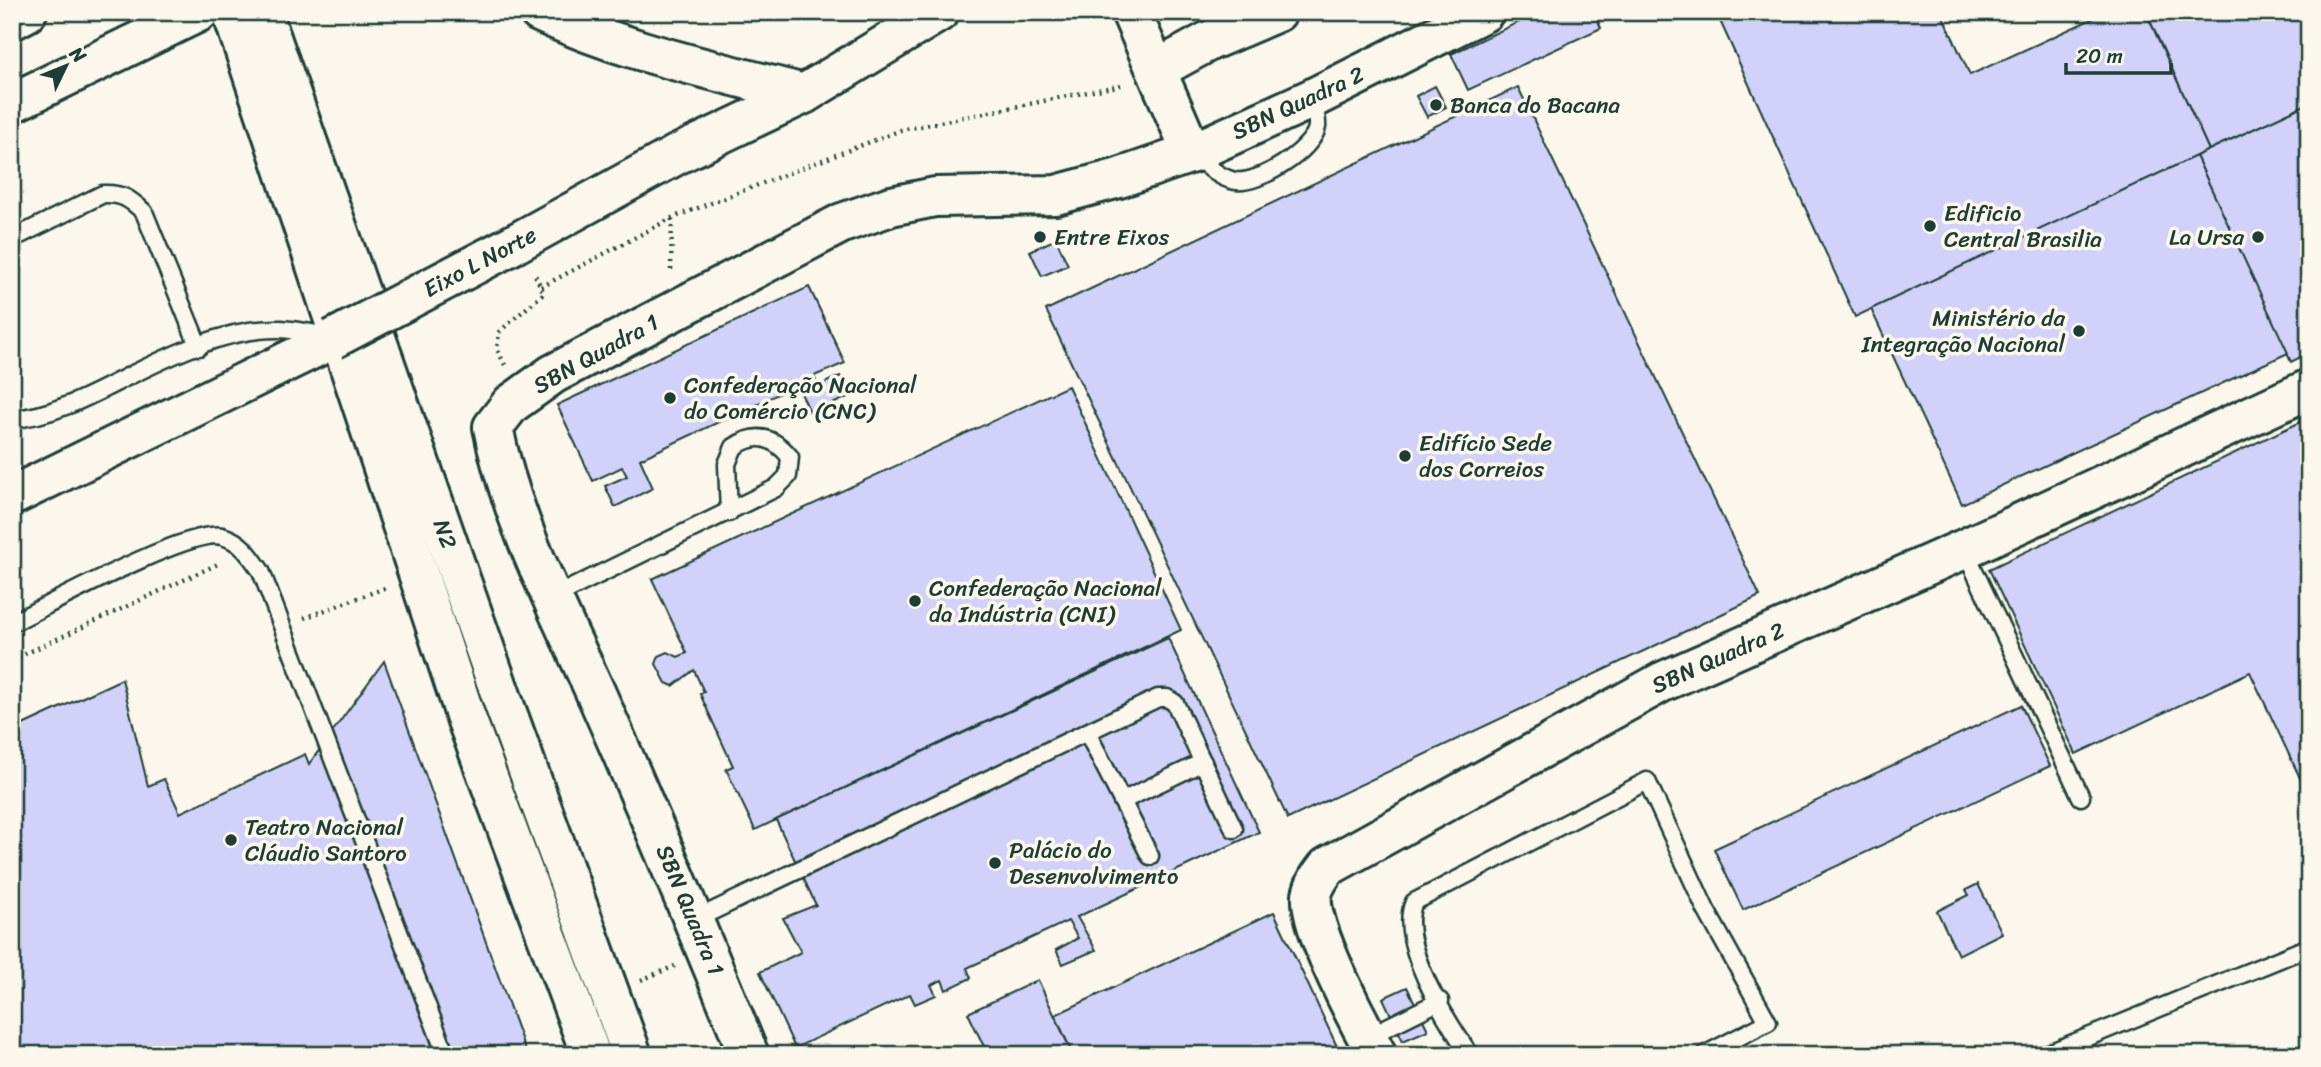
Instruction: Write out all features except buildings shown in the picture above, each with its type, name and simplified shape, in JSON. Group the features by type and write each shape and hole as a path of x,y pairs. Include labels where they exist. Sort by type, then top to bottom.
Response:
{"main road":[{"path":"12,20 27,12"},
{"path":"12,103 199,12"},
{"name":"N2","path":"232,12 465,715 591,1055"},
{"name":"N2","path":"262,12 505,707 632,1055"},
{"path":"539,12 589,35 654,56 804,94"},
{"name":"Eixo L Norte","path":"17,489 335,338 678,154 804,94 939,12"},
{"path":"1131,12 1160,73 1192,153"},
{"path":"1160,73 1203,26 1277,12"},
{"name":"SBN Quadra 2","path":"1192,153 1312,98 1473,15"},
{"path":"12,114 71,75"},
{"name":"SBN Quadra 1","path":"749,1055 696,919 553,597 500,466 493,426 511,404 553,374 775,261 842,223 891,206 935,197 1056,195 1119,178 1192,153"},
{"name":"SBN Quadra 2","path":"1372,1046 1320,937 1312,897 1317,881 1327,867 1662,682 1964,549 2309,389"},
{"path":"465,715 483,723 497,737 574,936 597,960"}],"lane":[{"path":"12,239 103,194 119,194 131,199 144,212 199,347"},
{"path":"12,419 26,418 66,405 199,347 236,335 280,329 335,338"},
{"path":"553,597 729,513 776,488 788,476 790,457 770,439 758,436 734,447 727,464 729,513"},
{"path":"12,622 162,551 202,537 218,535 236,541 246,550 261,571 446,1055"},
{"path":"1964,549 2081,797"},
{"path":"696,919 1088,734 1143,704 1167,698 1175,703 1234,829"},
{"path":"1088,734 1150,856"},
{"path":"1122,801 1203,762"},
{"path":"1470,1055 1414,950 1409,913 1414,902 1647,781 1706,910 1768,1022 1704,1055"},
{"path":"2044,1055 2309,947"},
{"path":"1372,1046 1440,1001"}],"path":[{"path":"541,287 672,218 901,130 1160,73"},
{"path":"671,280 672,218"},
{"path":"499,332 544,293"},
{"path":"12,660 246,550"},
{"path":"317,614 388,586"},
{"path":"642,980 687,961"}],"place":[{"name":"Banca do Bacana","path":"1436,105"},
{"name":"Edificio Central Brasilia","path":"1930,226"},
{"name":"Entre Eixos","path":"1040,237"},
{"name":"La Ursa","path":"2258,237"},
{"name":"Ministério da Integração Nacional","path":"2079,331"},
{"name":"Confederação Nacional do Comércio (CNC)","path":"670,398"},
{"name":"Edifício Sede dos Correios","path":"1405,456"},
{"name":"Confederação Nacional da Indústria (CNI)","path":"915,601"},
{"name":"Teatro Nacional Cláudio Santoro","path":"231,840"},
{"name":"Palácio do Desenvolvimento","path":"995,863"}]}
